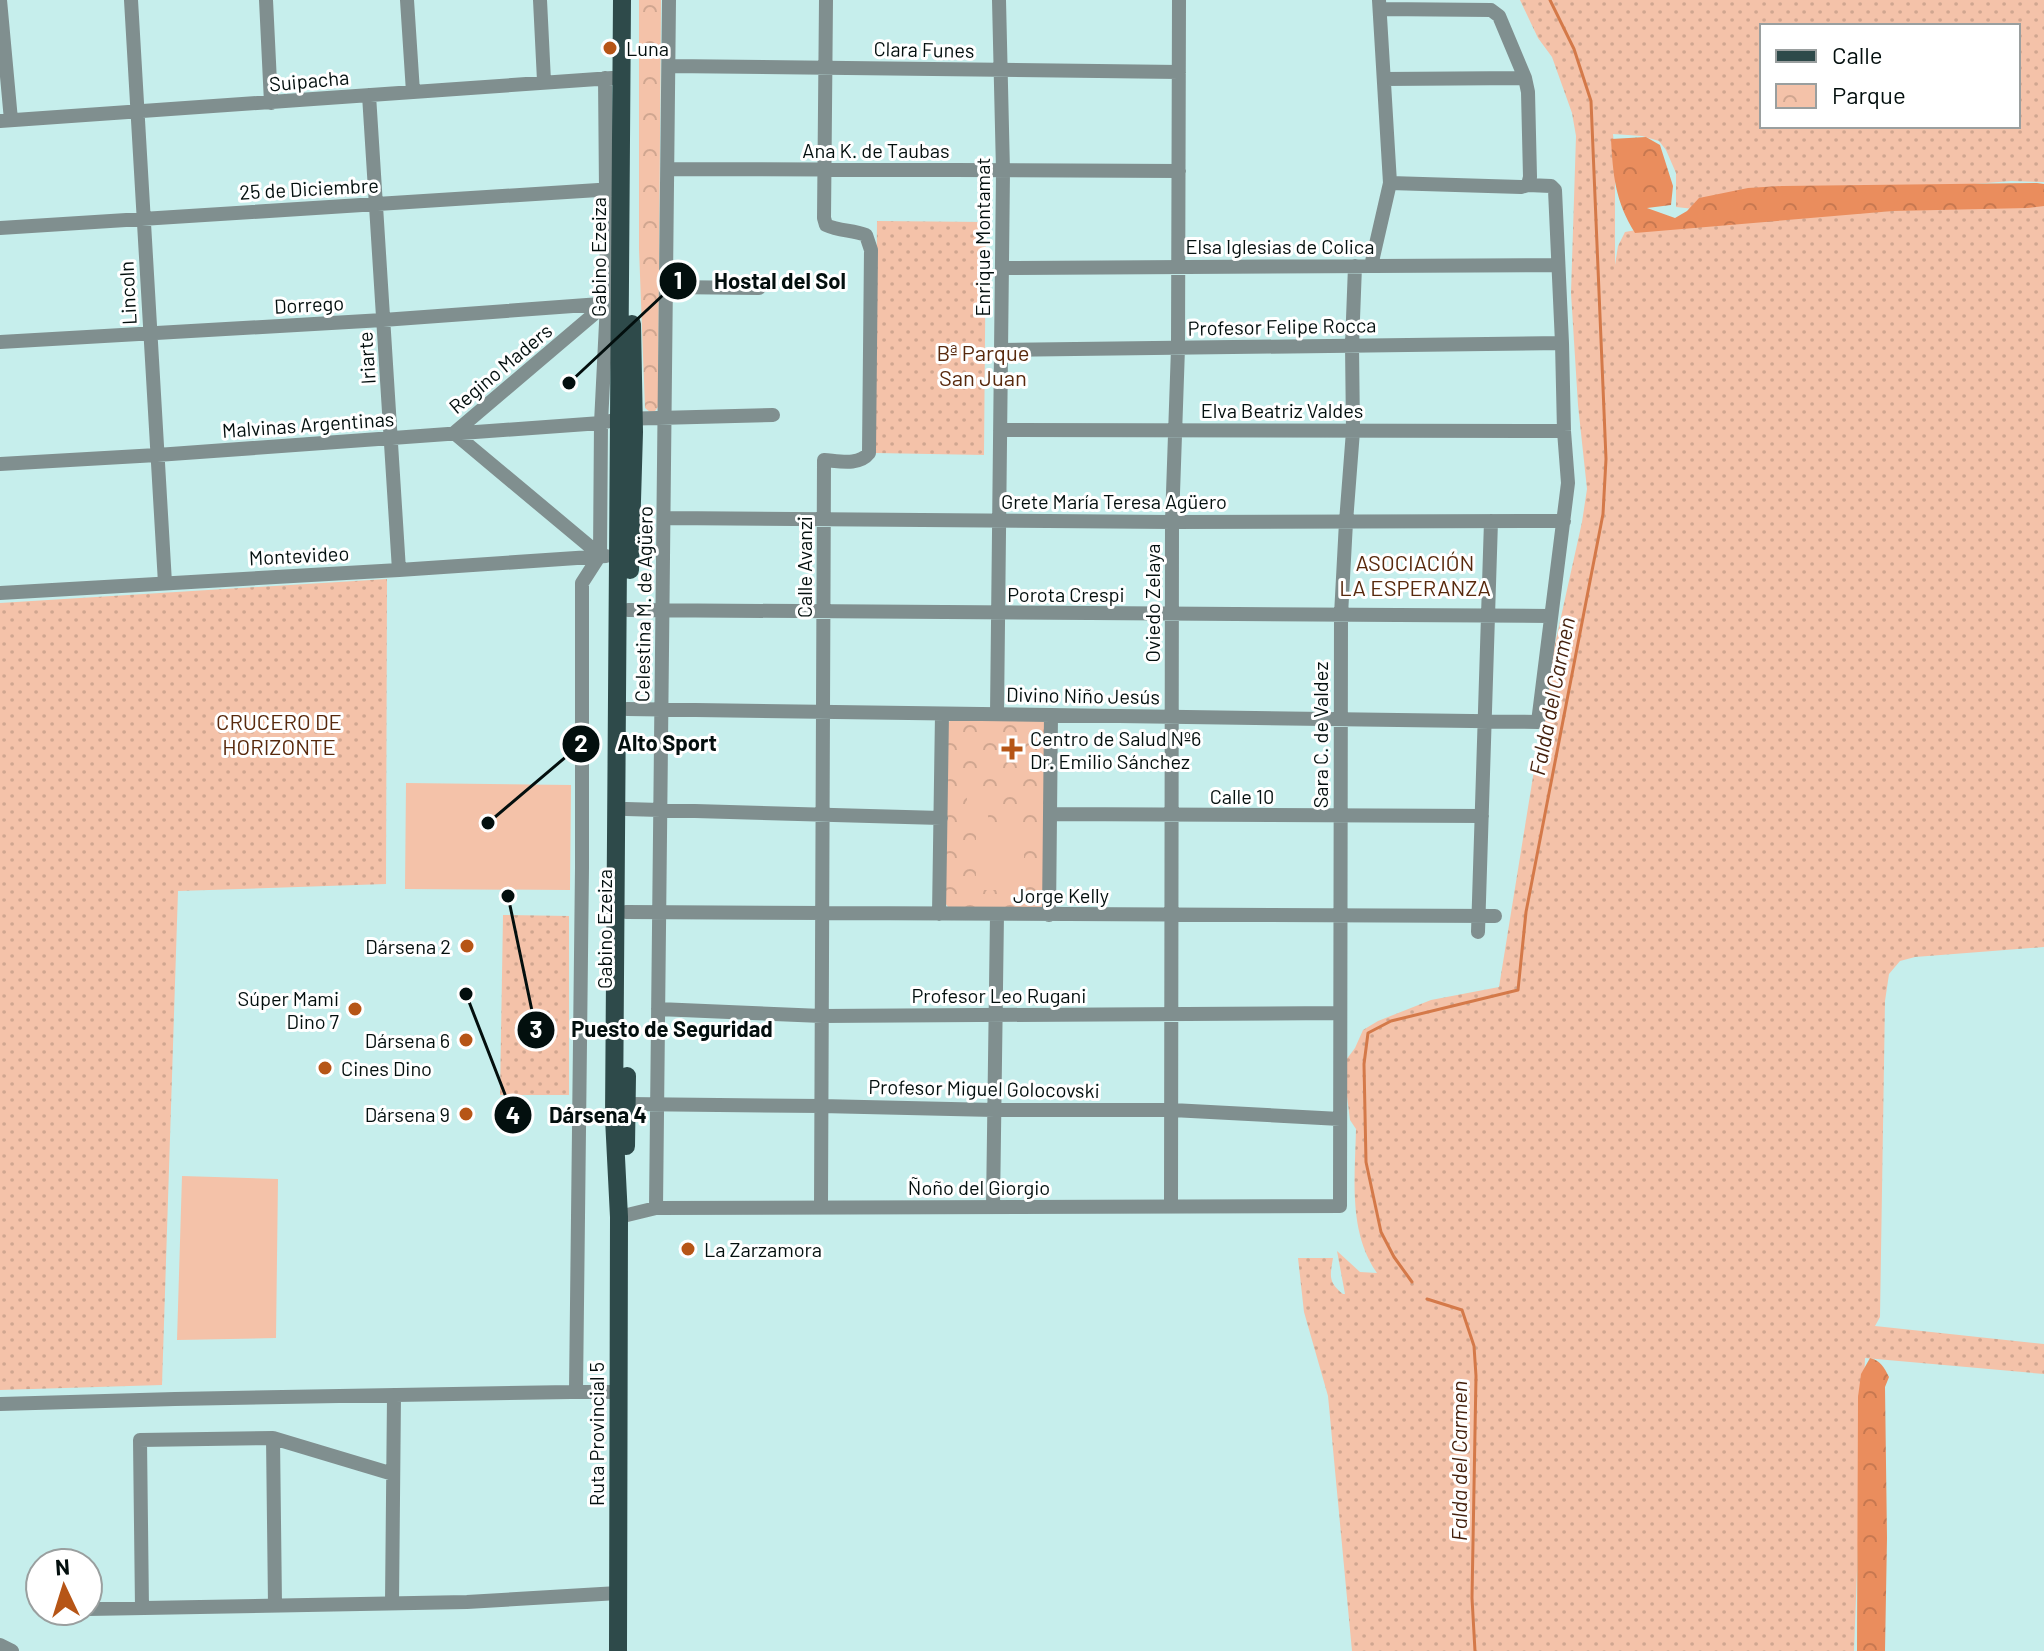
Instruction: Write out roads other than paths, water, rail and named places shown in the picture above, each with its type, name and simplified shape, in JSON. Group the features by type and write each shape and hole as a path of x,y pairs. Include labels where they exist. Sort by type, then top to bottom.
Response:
{"main road":[{"name":"Gabino Ezeiza","path":"619,1217 624,1181 627,1104 628,610 614,303 613,78 622,0"},
{"name":"Gabino Ezeiza","path":"619,1217 614,1118 609,556 630,260 633,0"},
{"name":"Ruta Provincial 5","path":"618,1651 619,1217"}],"street":[{"path":"0,0 6,120"},
{"name":"Lincoln","path":"131,0 165,583"},
{"path":"266,0 271,103"},
{"path":"407,0 413,92"},
{"path":"540,0 544,81"},
{"name":"Celestina M. de Agüero","path":"656,1208 669,0"},
{"name":"Calle Avanzi","path":"821,1207 824,460 855,461 869,453 871,250 866,235 837,230 826,225 824,218 826,0"},
{"name":"Enrique Montamat","path":"997,714 1003,171 999,0"},
{"name":"Oviedo Zelaya","path":"1171,1206 1172,522 1178,348 1179,0"},
{"path":"1371,266 1390,183 1380,5 1491,10 1499,16 1528,92 1528,185"},
{"name":"Clara Funes","path":"669,66 1179,72"},
{"name":"Suipacha","path":"6,120 613,78"},
{"path":"1384,79 1525,78"},
{"name":"Iriarte","path":"369,95 399,570"},
{"name":"Ana K. de Taubas","path":"669,169 1179,171"},
{"path":"1390,183 1528,185 1551,186 1555,190 1568,483 1551,616"},
{"name":"25 de Diciembre","path":"0,228 613,189"},
{"name":"Elsa Iglesias de Colica","path":"1002,268 1558,265"},
{"name":"Sara C. de Valdez","path":"1340,1206 1341,615 1353,431 1355,266"},
{"path":"667,287 759,288"},
{"name":"Dorrego","path":"0,342 614,303"},
{"name":"Regino Maders","path":"609,556 454,433 614,303"},
{"name":"Profesor Felipe Rocca","path":"1001,350 1562,343"},
{"name":"Malvinas Argentinas","path":"0,464 618,420 773,415"},
{"name":"Elva Beatriz Valdes","path":"1000,430 1564,431"},
{"name":"Grete María Teresa Agüero","path":"664,518 1564,521"},
{"path":"1478,932 1491,521"},
{"path":"576,1391 582,583 609,556"},
{"name":"Montevideo","path":"0,593 609,556"},
{"name":"Porota Crespi","path":"628,610 1551,616"},
{"name":"Divino Niño Jesús","path":"627,709 1538,722 1551,616"},
{"path":"939,914 942,714"},
{"path":"1049,915 1051,715"},
{"path":"626,809 941,818"},
{"name":"Calle 10","path":"1050,814 1482,816"},
{"name":"Jorge Kelly","path":"626,912 1495,916"},
{"path":"993,1207 997,914"},
{"name":"Profesor Leo Rugani","path":"658,1009 822,1016 1340,1013"},
{"name":"Profesor Miguel Golocovski","path":"627,1104 1172,1110 1340,1119"},
{"name":"Ñoño del Giorgio","path":"619,1217 656,1208 1340,1206"},
{"path":"0,1404 618,1392"},
{"path":"392,1603 394,1395"},
{"path":"142,1608 140,1440 273,1438 393,1474"},
{"path":"273,1438 275,1605"},
{"path":"104,1609 618,1596"},
{"path":"0,1645 12,1651"}],"waterway":[{"name":"Falda del Carmen","path":"1412,1282 1381,1232 1366,1162 1364,1064 1368,1033 1391,1021 1518,990 1526,912 1603,514 1606,459 1591,101 1574,49 1550,0"},
{"name":"Falda del Carmen","path":"1427,1299 1462,1310 1474,1346 1472,1598 1475,1651"}],"place":[{"name":"Luna","path":"610,48"},
{"name":"Hostal del Sol","path":"569,383"},
{"name":"Centro de Salud Nº6 Dr. Emilio Sánchez","path":"1012,749"},
{"name":"Alto Sport","path":"488,823"},
{"name":"Puesto de Seguridad","path":"508,896"},
{"name":"Dársena 2","path":"467,946"},
{"name":"Dársena 4","path":"466,994"},
{"name":"Súper Mami Dino 7","path":"355,1009"},
{"name":"Dársena 6","path":"466,1040"},
{"name":"Cines Dino","path":"325,1068"},
{"name":"Dársena 9","path":"466,1114"},
{"name":"La Zarzamora","path":"688,1249"}],"district":[{"name":"Bª Parque San Juan","path":"983,364"},
{"name":"ASOCIACIÓN LA ESPERANZA","path":"1415,574"},
{"name":"CRUCERO DE HORIZONTE","path":"279,734"}]}
